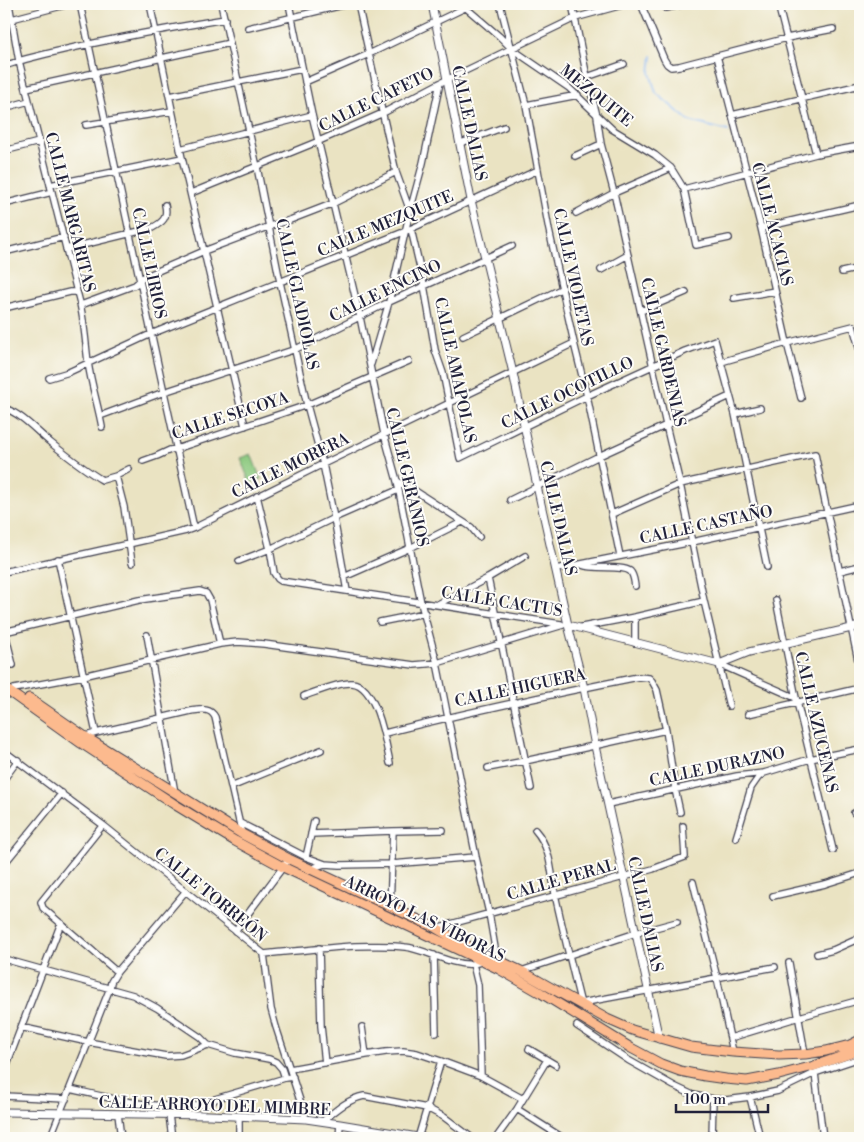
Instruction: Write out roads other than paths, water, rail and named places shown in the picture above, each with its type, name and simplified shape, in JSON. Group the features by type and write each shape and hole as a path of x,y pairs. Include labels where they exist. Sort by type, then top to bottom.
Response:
{"main road":[{"name":"ARROYO LAS VÍBORAS","path":"4,682 10,689 174,804 283,867 541,993 631,1048 661,1064 680,1071 748,1081 814,1066 860,1050"},
{"name":"ARROYO LAS VÍBORAS","path":"80,738 242,834 289,859 436,928 521,971 607,1019 632,1030 691,1047 779,1055 826,1051 850,1045 860,1040"}],"street":[{"name":"CALLE MARGARITAS","path":"9,4 19,61 81,305 88,363 102,427"},
{"path":"4,22 69,4"},
{"name":"CALLE LIRIOS","path":"80,4 194,528"},
{"path":"150,4 180,150 245,426"},
{"name":"CALLE GLADIOLAS","path":"221,4 307,404 323,464 346,590"},
{"name":"CALLE GERANIOS","path":"289,4 312,115 360,317 384,434 397,481 421,603 437,664 489,914 495,948 492,957"},
{"path":"248,28 347,4"},
{"path":"358,4 396,172 410,211"},
{"name":"CALLE DALIAS","path":"432,4 444,81 461,144 472,200 513,373 556,569 566,625 584,688 659,1039"},
{"path":"305,82 369,54 473,4"},
{"name":"CALLE VIOLETAS","path":"500,4 526,105 549,230 587,396 620,556"},
{"name":"CALLE GARDENIAS","path":"572,4 729,706"},
{"name":"CALLE CAFETO","path":"190,193 257,167 383,113 444,81 575,18 626,4"},
{"path":"641,4 664,59 671,67 833,28"},
{"path":"666,8 684,4"},
{"path":"778,4 816,154"},
{"name":"MEZQUITE","path":"465,7 512,49 578,95 597,116 612,128 655,155 671,168 684,189"},
{"path":"4,66 88,44 225,19"},
{"path":"26,88 230,43"},
{"name":"CALLE ACACIAS","path":"717,56 801,398"},
{"path":"587,77 624,64"},
{"path":"170,96 302,68"},
{"path":"370,367 408,230 410,211 444,81"},
{"path":"732,115 860,85"},
{"path":"526,105 578,95"},
{"path":"4,108 29,101"},
{"path":"86,126 172,111"},
{"path":"180,150 312,115"},
{"path":"461,144 504,127"},
{"path":"4,151 39,142"},
{"path":"575,156 602,144"},
{"path":"729,238 696,245 684,189 816,154 860,146"},
{"path":"50,185 182,158"},
{"path":"576,213 614,193 671,168"},
{"name":"CALLE MEZQUITE","path":"49,378 69,372 151,334 408,230 538,170"},
{"path":"81,305 135,285 144,277 204,251 334,203 396,172"},
{"path":"4,204 52,192"},
{"path":"66,249 152,228 163,220 166,212 165,205"},
{"path":"760,228 860,205"},
{"name":"CALLE AMAPOLAS","path":"408,230 424,285 435,350 443,373 460,458"},
{"path":"4,252 64,237"},
{"name":"CALLE ENCINO","path":"100,416 231,369 296,349 424,285 512,246"},
{"path":"601,270 628,256"},
{"path":"842,272 860,268"},
{"path":"463,336 563,288"},
{"path":"734,298 775,291"},
{"path":"4,308 77,292"},
{"path":"641,311 686,292"},
{"path":"767,567 735,414 721,362 853,326 860,351"},
{"name":"CALLE OCOTILLO","path":"460,458 587,396 692,348 715,340 721,362"},
{"name":"CALLE MORERA","path":"4,572 194,528 574,343"},
{"name":"CALLE SECOYA","path":"143,461 170,450 307,404 409,361"},
{"path":"510,500 599,456 730,396"},
{"path":"4,408 13,411 52,444 100,479 105,480 129,469"},
{"path":"735,414 760,408"},
{"path":"612,514 680,484 815,454 860,670"},
{"path":"116,476 124,507 132,563"},
{"path":"397,481 471,527 479,537"},
{"path":"238,561 270,549 398,490"},
{"path":"257,496 270,549"},
{"name":"CALLE CASTAÑO","path":"556,569 759,528 860,505"},
{"path":"344,576 410,548 462,522"},
{"name":"CALLE CACTUS","path":"270,549 274,573 281,581 566,625 719,664"},
{"path":"437,605 526,556"},
{"path":"58,559 96,733"},
{"path":"581,565 590,568 611,568 630,571 635,586"},
{"path":"840,571 860,566"},
{"path":"488,578 531,788"},
{"path":"13,665 4,631 139,600 200,592 206,593 210,600 220,644"},
{"name":"CALLE AZUCENAS","path":"776,600 796,700 833,850"},
{"path":"578,628 704,601"},
{"path":"380,622 424,613"},
{"path":"635,617 635,643"},
{"path":"10,689 83,676 220,644 238,642 264,644 408,665 437,664 566,625"},
{"path":"719,664 749,652 860,626"},
{"path":"147,635 175,793"},
{"path":"719,664 796,700"},
{"name":"CALLE HIGUERA","path":"384,734 448,717 638,677 649,678 657,690 666,730"},
{"path":"304,696 332,686 354,683 360,685 368,692 384,734 390,763"},
{"path":"748,714 796,700 860,688"},
{"path":"80,738 190,711 209,710 215,717 242,834"},
{"path":"488,768 666,730 680,812"},
{"name":"CALLE DURAZNO","path":"608,804 738,776 764,773 810,758 860,749"},
{"name":"CALLE TORREÓN","path":"4,750 104,825 264,954 319,948 395,946 408,947 465,964 477,962"},
{"path":"231,787 321,750"},
{"path":"4,779 18,760"},
{"path":"736,838 751,788 764,773"},
{"path":"4,864 62,793"},
{"path":"306,857 314,821"},
{"path":"240,823 306,857 325,864 392,864 476,856"},
{"path":"104,825 43,900 42,905 117,972"},
{"name":"CALLE PERAL","path":"436,928 654,869 685,857 683,826"},
{"path":"311,834 443,830"},
{"path":"535,830 541,837 548,852 555,896 581,1004 775,967"},
{"path":"390,906 393,831"},
{"path":"235,931 289,859"},
{"path":"310,868 325,864"},
{"path":"773,896 825,884 860,873"},
{"path":"693,882 733,1052"},
{"path":"50,1138 111,982 117,972 185,892"},
{"path":"521,971 636,933 677,922"},
{"path":"4,1072 61,923"},
{"path":"817,954 833,950 859,938"},
{"path":"319,948 321,1026 325,1063"},
{"path":"264,954 271,1009 306,1119"},
{"path":"434,955 436,1034"},
{"path":"481,1076 477,962 492,957"},
{"path":"4,959 133,995 157,1008 208,1045 276,1062 282,1069 285,1078"},
{"path":"789,963 806,1054"},
{"path":"730,1038 860,1000"},
{"path":"576,1026 628,1060 674,1086 693,1095 713,1099 726,1100 778,1091 815,1073 860,1058"},
{"path":"20,1027 166,1056 181,1054 208,1045"},
{"path":"362,1027 366,1055"},
{"path":"529,1049 556,1065"},
{"path":"290,1070 366,1055 403,1051 417,1053 481,1076 523,1099"},
{"path":"496,1138 517,1109 547,1060"},
{"path":"420,1138 441,1061"},
{"path":"815,1073 824,1138"},
{"path":"209,1115 211,1104 215,1099 293,1077"},
{"path":"70,1089 124,1101 166,1106 211,1104"},
{"path":"4,1096 66,1099"},
{"path":"322,1121 348,1101 364,1096 427,1108 444,1117 472,1138"},
{"path":"750,1097 760,1138"},
{"path":"712,1138 713,1099"},
{"path":"181,1106 181,1115"},
{"path":"517,1109 563,1138"},
{"name":"CALLE ARROYO DEL MIMBRE","path":"4,1112 209,1115 306,1119 420,1138"},
{"path":"118,1114 121,1138"},
{"path":"168,1115 172,1138"},
{"path":"238,1138 239,1116"},
{"path":"339,1138 340,1124"}],"waterway":[{"path":"652,56 650,73 656,93 689,121 728,131"}]}
